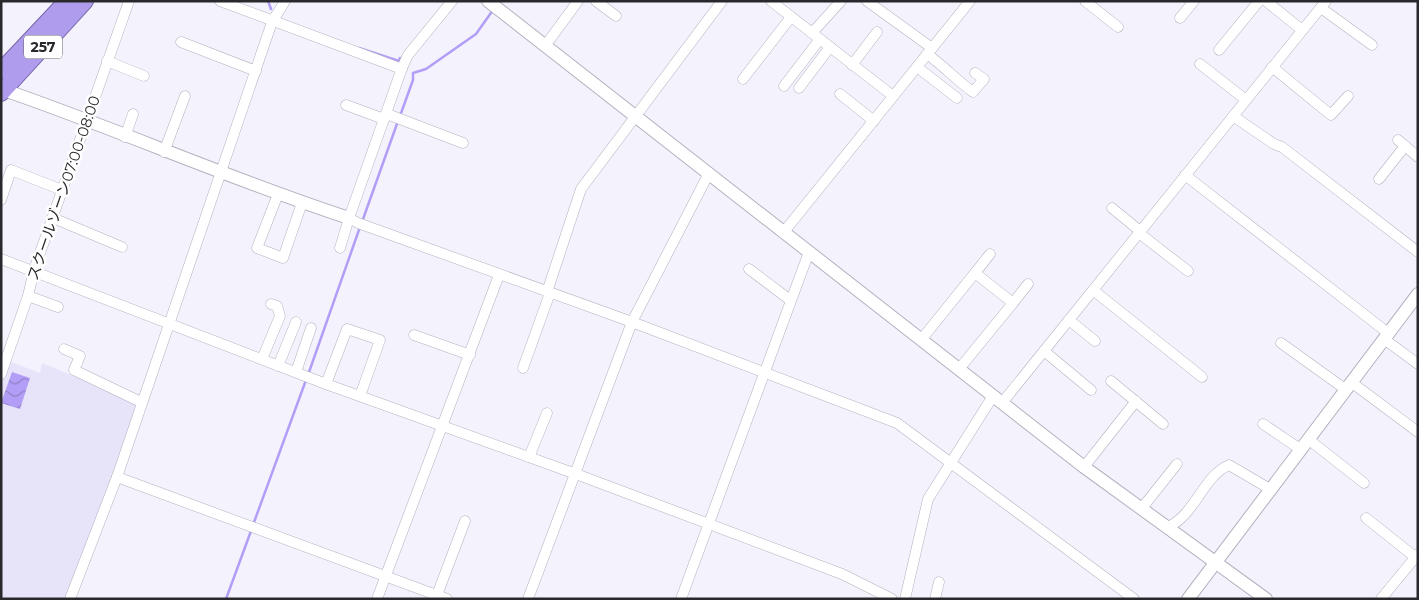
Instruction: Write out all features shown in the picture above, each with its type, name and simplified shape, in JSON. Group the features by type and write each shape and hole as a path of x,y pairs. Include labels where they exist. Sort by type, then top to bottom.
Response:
{"highway":[{"name":"257","path":"1,71 67,1"},
{"name":"257","path":"2,90 85,1"}],"street":[{"name":"スクールゾーン07:00-08:00","path":"1,374 28,296 34,270 128,1"},
{"path":"220,1 272,22 404,65"},
{"path":"70,599 117,477 272,22 286,1"},
{"path":"340,248 358,223 386,116 404,65 452,1"},
{"path":"545,46 578,1"},
{"path":"596,1 616,16"},
{"path":"523,368 581,189 722,1"},
{"path":"771,1 892,96"},
{"path":"784,86 841,1"},
{"path":"867,1 930,51 957,81 973,92 984,79 976,72"},
{"path":"783,233 970,1"},
{"path":"1085,1 1118,27"},
{"path":"1180,18 1194,1"},
{"path":"1219,50 1259,1"},
{"path":"1266,1 1302,30"},
{"path":"905,599 928,499 950,462 998,400 1044,351 1323,4 1372,45"},
{"path":"495,6 1084,467 1266,599"},
{"path":"743,79 791,17"},
{"path":"852,64 877,32"},
{"path":"181,42 256,71"},
{"path":"799,88 830,47"},
{"path":"107,61 144,76"},
{"path":"1200,64 1246,100"},
{"path":"917,67 957,98"},
{"path":"1272,68 1331,115 1348,96"},
{"path":"2,90 87,119 125,137 164,152 632,322 897,423 1134,599"},
{"path":"840,94 874,121"},
{"path":"164,152 184,96"},
{"path":"346,106 404,121 462,143"},
{"path":"125,137 133,114"},
{"path":"1233,116 1274,144 1282,147 1418,252"},
{"path":"1380,179 1401,143 1418,157"},
{"path":"1,200 11,170 62,190"},
{"path":"528,599 632,322 709,174"},
{"path":"1185,175 1386,336 1418,364"},
{"path":"278,194 257,248 283,258 302,203"},
{"path":"1112,208 1188,271"},
{"path":"53,218 122,247"},
{"path":"681,599 809,252"},
{"path":"920,340 990,254"},
{"path":"1,258 278,366 576,474 842,574 892,599"},
{"path":"749,269 790,300"},
{"path":"975,273 1013,302"},
{"path":"377,599 499,275"},
{"path":"959,369 1028,284"},
{"path":"1093,290 1202,377"},
{"path":"1188,599 1418,294"},
{"path":"28,296 58,307"},
{"path":"262,359 280,316 277,306 272,304"},
{"path":"1069,320 1096,341"},
{"path":"278,366 296,322"},
{"path":"306,376 311,328"},
{"path":"326,384 347,329 380,340 360,396"},
{"path":"414,335 470,355"},
{"path":"1281,343 1418,432"},
{"path":"64,349 80,356 74,370 141,402"},
{"path":"1044,351 1092,390"},
{"path":"1111,380 1162,424"},
{"path":"1084,467 1136,401"},
{"path":"529,458 547,413"},
{"path":"1263,424 1304,444 1364,483"},
{"path":"1142,508 1177,464"},
{"path":"1168,527 1180,522 1218,472 1229,465 1270,489"},
{"path":"117,477 442,597 465,521"},
{"path":"1366,518 1417,555 1381,599"},
{"path":"936,599 939,582"}],"shaded area":[{"path":"8,361 40,373 42,363 137,402 111,483 66,599 1,599 1,383"}],"water":[{"path":"12,372 30,378 20,409 1,403"}],"waterway":[{"path":"268,1 271,9"},
{"path":"400,116 413,80 413,73 426,69 476,34 493,10"},
{"path":"359,48 399,61 400,58"},
{"path":"362,222 398,121"},
{"path":"308,375 360,227"},
{"path":"253,525 306,380"},
{"path":"226,599 251,531"}]}
